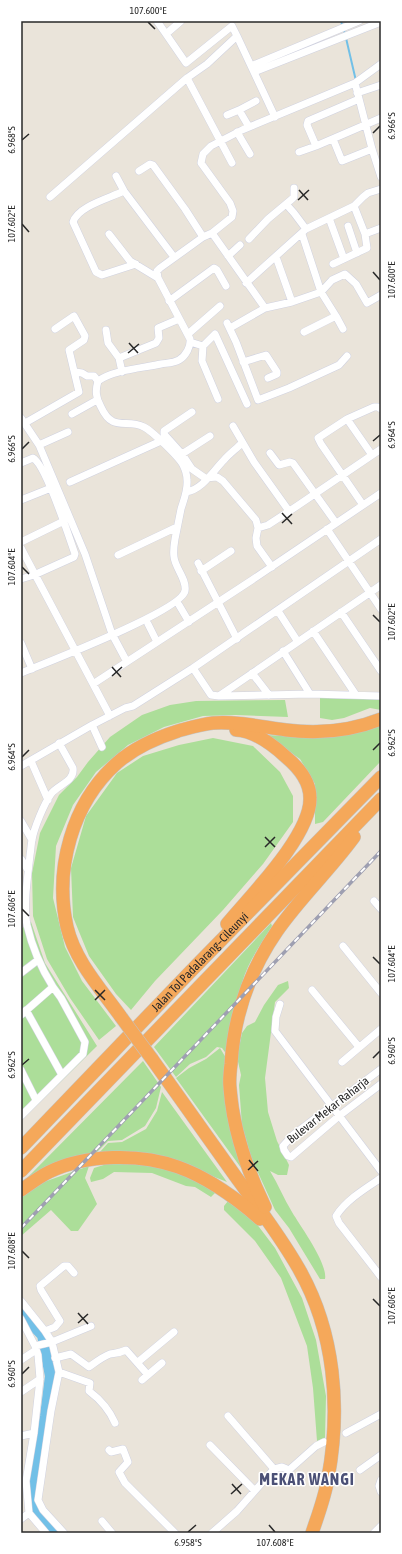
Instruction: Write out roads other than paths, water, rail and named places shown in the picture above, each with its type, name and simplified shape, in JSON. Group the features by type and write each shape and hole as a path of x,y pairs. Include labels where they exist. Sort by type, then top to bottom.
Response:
{"highway":[{"path":"312,1533 328,1479 333,1448 335,1414 332,1374 327,1342 315,1302 300,1271 278,1235 90,975 75,948 67,927 62,880 66,856 73,831 83,806 98,782 117,763 133,751 156,738 196,726 213,723 239,723 288,730 320,732 360,726 381,719"},
{"path":"190,972 223,928 283,856 299,834 304,823 310,798 307,784 296,767 282,753 256,736 240,730 196,726"},
{"name":"Jalan Tol Padalarang–Cileunyi","path":"21,1148 190,972 381,777"},
{"path":"278,1235 244,1156 229,1087 233,1039 237,1018 255,968 277,931 314,883 341,854 381,800"},
{"name":"Jalan Tol Padalarang–Cileunyi","path":"21,1170 381,800"},
{"path":"21,1190 50,1172 76,1163 98,1158 136,1157 166,1163 206,1179 242,1203 278,1235"}],"street":[{"path":"157,21 186,63 232,26 275,117"},
{"path":"166,34 181,21"},
{"path":"252,69 359,21"},
{"path":"252,69 381,22"},
{"path":"50,197 187,78 207,64 237,36"},
{"path":"21,673 76,650 161,611 177,602 184,594 185,585 174,558 177,527 186,492 187,480 183,464 144,426 121,423 106,417 97,400 96,392 98,381 102,378 122,372 178,361 186,354 190,342 188,334 169,301 158,278 157,271 203,237 212,233 227,222 233,214 230,204 201,163 203,154 211,146 237,132 356,82 381,64"},
{"path":"187,78 224,139 232,164"},
{"path":"356,82 372,149 381,177"},
{"path":"316,146 307,125 308,121 359,94 381,85"},
{"path":"227,115 256,101"},
{"path":"239,110 249,127"},
{"path":"299,152 366,124 380,120"},
{"path":"237,132 250,154"},
{"path":"333,139 342,161 372,149"},
{"path":"139,171 150,164 152,165 185,209 203,237"},
{"path":"116,176 124,191 174,258"},
{"path":"249,239 294,197 294,188"},
{"path":"246,283 304,232 354,206 368,193 381,189"},
{"path":"124,191 81,211 74,218 73,222 99,274 102,275 136,264"},
{"path":"286,204 294,213 304,232 320,292 343,329"},
{"path":"333,264 368,248 365,234 354,206"},
{"path":"329,218 344,259"},
{"path":"348,226 358,253"},
{"path":"365,234 381,228"},
{"path":"212,233 265,308"},
{"path":"109,234 128,258 158,278"},
{"path":"228,256 240,245"},
{"path":"276,258 292,302"},
{"path":"169,301 214,268 217,270 226,286"},
{"path":"347,356 339,365 289,388 258,400 229,327 265,308 292,302 320,292 334,279 347,274 356,284 368,303 381,295"},
{"path":"188,334 220,306"},
{"path":"55,329 74,316 85,336 84,340 69,350 79,391 78,394 23,420 39,445 84,554 112,634 127,662"},
{"path":"304,332 336,316"},
{"path":"119,358 156,343 159,338 158,328 179,318"},
{"path":"106,330 108,343 119,358 122,372"},
{"path":"218,399 202,361 203,346 215,334 247,404"},
{"path":"190,342 203,346"},
{"path":"243,362 266,355 277,372 268,378"},
{"path":"75,372 82,372 87,376 94,376 98,381"},
{"path":"72,414 97,400"},
{"path":"363,505 342,476 318,438 347,419 374,407 381,409"},
{"path":"192,412 164,432 192,469 202,477 217,477 228,485 256,520 258,528 256,538 257,546 272,567"},
{"path":"347,419 372,455"},
{"path":"233,426 254,462 289,511"},
{"path":"39,445 68,432"},
{"path":"182,454 210,436"},
{"path":"70,482 161,441"},
{"path":"186,492 196,489 242,443"},
{"path":"258,528 268,525 381,449"},
{"path":"270,453 278,464 292,462 336,523"},
{"path":"21,463 33,458 35,459 51,488 75,555 34,575 21,579"},
{"path":"21,500 51,488"},
{"path":"93,684 259,576 381,493"},
{"path":"21,542 64,521"},
{"path":"118,555 177,527"},
{"path":"327,529 381,609"},
{"path":"21,766 92,725 125,708 133,706 237,639 381,539"},
{"path":"21,548 110,716"},
{"path":"201,571 232,551"},
{"path":"198,563 237,639"},
{"path":"220,696 381,584"},
{"path":"179,605 189,622"},
{"path":"278,611 298,642"},
{"path":"341,612 381,671"},
{"path":"148,624 157,642"},
{"path":"313,631 356,695"},
{"path":"21,643 32,669"},
{"path":"284,652 310,694"},
{"path":"193,668 211,695 310,694 381,696"},
{"path":"252,673 270,695"},
{"path":"92,725 102,747"},
{"path":"21,1116 84,1054 85,1042 38,960 24,926 25,876 32,840 38,821 50,795 56,788 72,778 74,773 73,768 59,743"},
{"path":"31,761 48,800"},
{"path":"21,821 32,840"},
{"path":"21,859 25,876"},
{"path":"374,901 381,909"},
{"path":"343,946 381,993"},
{"path":"21,973 38,960"},
{"path":"53,987 24,1012 62,1075"},
{"path":"312,990 359,1047"},
{"path":"280,1004 276,1018 275,1031 381,1170"},
{"path":"342,1062 381,1030"},
{"name":"Bulevar Mekar Raharja","path":"381,1069 330,1104 288,1139 283,1146 288,1156 291,1157 339,1116 381,1084"},
{"path":"21,1070 36,1100"},
{"path":"381,1178 349,1202 336,1216 339,1224 381,1277"},
{"path":"45,1331 55,1327 60,1321 40,1286 64,1266 68,1266 74,1273"},
{"path":"21,1301 45,1331 51,1342 59,1372 50,1419 38,1500 43,1510 64,1533"},
{"path":"21,1320 37,1347 40,1380 34,1433 24,1481 29,1513 46,1533"},
{"path":"21,1360 37,1347 91,1326"},
{"path":"138,1362 174,1332"},
{"path":"55,1358 71,1354 89,1367 107,1355 112,1353 118,1354 126,1350 148,1375"},
{"path":"142,1380 162,1363"},
{"path":"59,1372 90,1382 89,1391 101,1399 115,1423"},
{"path":"21,1392 40,1380"},
{"path":"346,1433 381,1414"},
{"path":"228,1416 274,1469"},
{"path":"21,1436 34,1433"},
{"path":"212,1533 237,1511 274,1469 282,1467 289,1470 316,1446 324,1442"},
{"path":"210,1445 254,1490"},
{"path":"109,1450 111,1452 123,1449 128,1462 119,1472 125,1484 175,1533"},
{"path":"360,1470 381,1455"},
{"path":"381,1480 379,1486 381,1492"},
{"path":"21,1519 29,1513"},
{"path":"102,1521 112,1533"},
{"path":"374,1533 381,1526"}],"waterway":[{"path":"341,21 345,34"},
{"path":"346,38 356,81"},
{"path":"21,1312 43,1335 51,1376 46,1416 35,1477 34,1507 55,1533"}],"railway":[{"path":"21,1228 381,851"}],"district":[{"name":"MEKAR WANGI","path":"307,1479"}]}
